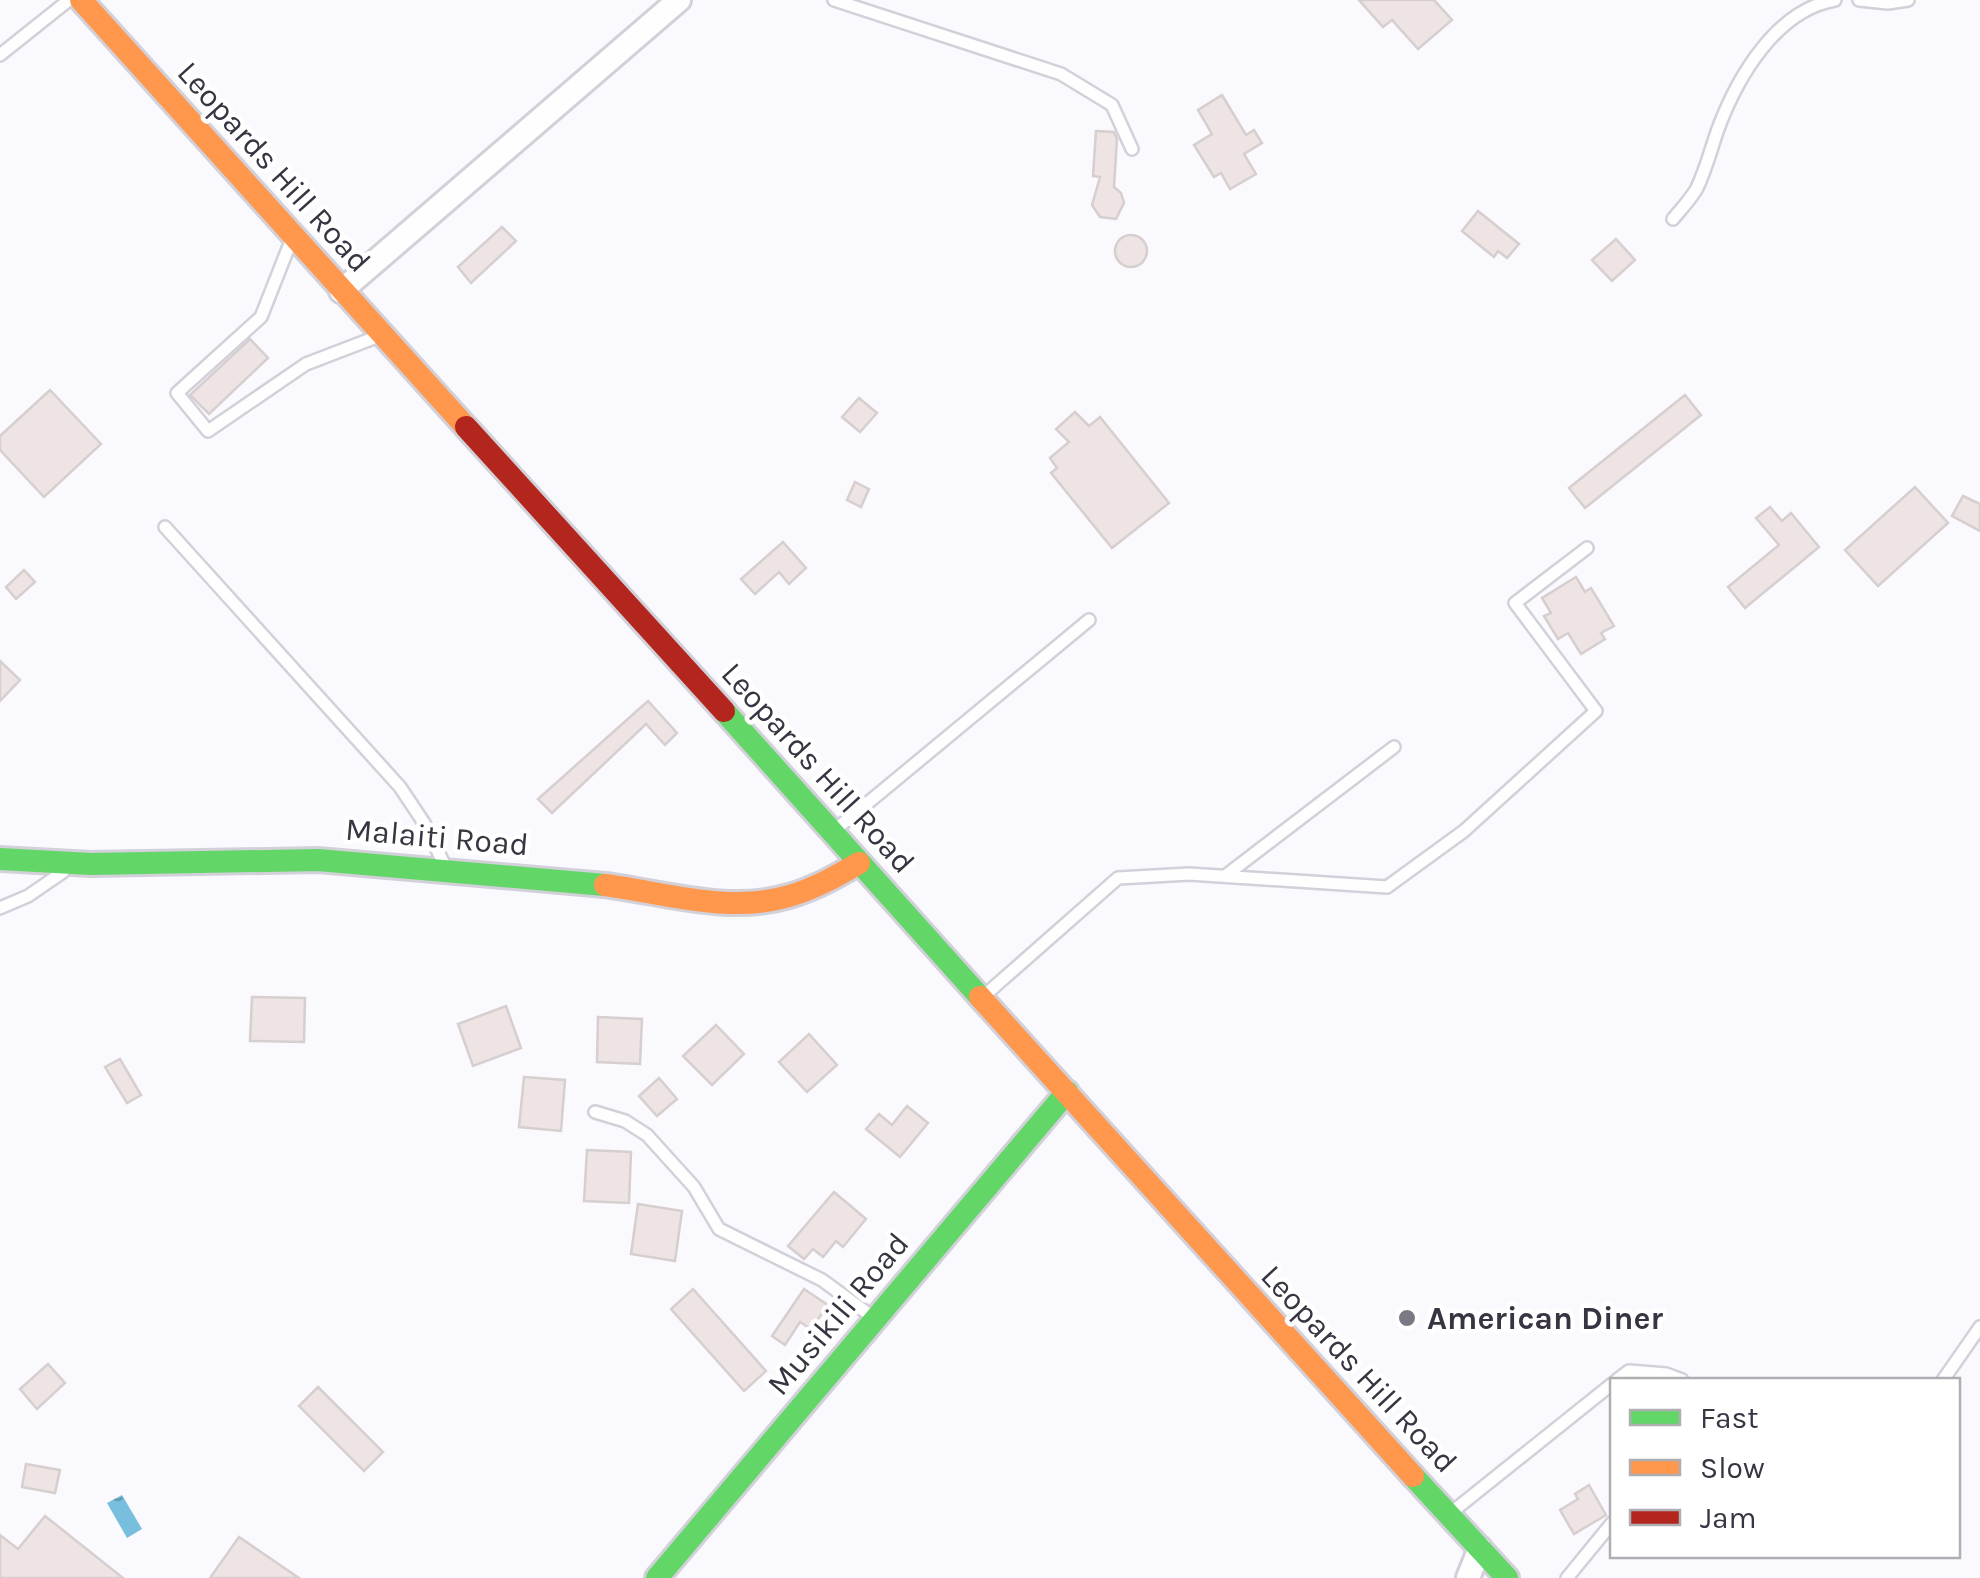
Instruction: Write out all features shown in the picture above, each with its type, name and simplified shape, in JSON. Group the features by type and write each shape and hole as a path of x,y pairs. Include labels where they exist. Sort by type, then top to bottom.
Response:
{"main road":[{"name":"Leopards Hill Road","path":"81,0 1506,1578"},
{"name":"Malaiti Road","path":"0,859 76,865 322,859 745,903 779,901 802,894 859,864"},
{"name":"Musikili Road","path":"657,1578 1067,1092"}],"street":[{"path":"340,291 679,0"},
{"path":"1468,1578 1480,1548"}],"lane":[{"path":"0,55 69,0"},
{"path":"834,0 1061,74 1112,104 1132,148"},
{"path":"1673,219 1694,192 1730,100 1760,53 1782,28 1835,0"},
{"path":"1859,0 1888,4 1908,0"},
{"path":"293,237 262,317 177,393 208,431 306,364 382,335"},
{"path":"165,528 400,788 424,823 447,870"},
{"path":"982,998 1118,878 1189,874 1387,886 1464,831 1596,711 1515,604 1587,548"},
{"path":"832,833 1088,620"},
{"path":"1226,876 1394,748"},
{"path":"0,908 28,896 76,865"},
{"path":"596,1112 625,1121 647,1136 694,1186 720,1229 822,1280 876,1319"},
{"path":"1944,1378 1980,1327"},
{"path":"1620,1378 1629,1371 1677,1378"},
{"path":"1449,1514 1610,1386"},
{"path":"1567,1578 1610,1525"}],"water":[{"path":"122,1495 142,1529 127,1538 107,1503"}],"building":[{"path":"1359,0 1434,0 1452,20 1418,49 1392,20 1383,27"},
{"path":"1222,95 1246,135 1254,130 1262,143 1244,154 1256,174 1230,189 1221,173 1214,177 1194,145 1212,134 1198,110"},
{"path":"1096,131 1114,132 1117,139 1114,187 1124,203 1116,219 1100,217 1092,205 1100,177 1093,176"},
{"path":"1478,211 1519,244 1507,258 1498,251 1494,257 1462,231"},
{"path":"502,227 516,241 471,283 458,267"},
{"path":"1131,235 1142,240 1147,251 1142,262 1131,267 1120,262 1115,251 1120,240"},
{"path":"1616,239 1635,260 1612,281 1592,260"},
{"path":"250,339 268,358 209,414 190,395"},
{"path":"50,390 101,444 44,497 0,450 0,436"},
{"path":"1685,395 1701,415 1585,508 1569,488"},
{"path":"859,398 877,413 860,432 842,417"},
{"path":"1075,412 1089,426 1100,417 1169,503 1112,548 1051,473 1057,468 1050,458 1069,442 1056,429"},
{"path":"855,482 869,489 861,507 847,500"},
{"path":"1915,487 1948,523 1878,586 1845,550"},
{"path":"1963,496 1980,504 1980,531 1952,516"},
{"path":"1770,507 1782,521 1791,513 1819,547 1745,608 1728,587 1779,545 1756,518"},
{"path":"783,542 806,568 789,584 779,572 755,594 741,579"},
{"path":"24,570 35,582 16,599 6,587"},
{"path":"1576,577 1585,592 1591,588 1614,626 1601,633 1605,639 1581,654 1568,633 1558,639 1544,616 1551,613 1542,598"},
{"path":"0,661 20,680 0,701"},
{"path":"648,701 677,733 665,745 646,724 552,813 538,799"},
{"path":"252,997 305,998 304,1042 250,1041"},
{"path":"506,1006 521,1048 473,1066 458,1024"},
{"path":"598,1017 642,1019 640,1064 597,1062"},
{"path":"716,1025 744,1054 712,1085 683,1056"},
{"path":"809,1034 837,1065 807,1092 779,1062"},
{"path":"120,1059 141,1095 127,1103 105,1067"},
{"path":"524,1077 565,1080 561,1131 519,1127"},
{"path":"659,1078 677,1099 657,1116 639,1096"},
{"path":"907,1106 928,1123 900,1157 866,1129 879,1114 892,1125"},
{"path":"587,1150 631,1152 629,1203 584,1201"},
{"path":"834,1192 866,1219 843,1247 836,1241 823,1257 813,1249 804,1259 788,1246"},
{"path":"638,1204 682,1211 675,1261 631,1254"},
{"path":"693,1289 766,1371 744,1391 671,1309"},
{"path":"804,1289 828,1305 811,1329 800,1322 785,1345 772,1336"},
{"path":"48,1364 65,1383 37,1409 20,1389"},
{"path":"318,1387 383,1452 364,1471 299,1406"},
{"path":"26,1464 60,1470 55,1493 22,1487"},
{"path":"1589,1485 1606,1515 1574,1534 1560,1510 1578,1499 1575,1494"},
{"path":"45,1516 123,1578 0,1578 0,1535 18,1549"},
{"path":"239,1537 299,1578 210,1578"}],"traffic: fast":[{"path":"724,711 980,997"},
{"path":"0,859 91,864 318,860 605,885"},
{"path":"657,1578 1067,1092"},
{"path":"1413,1476 1507,1578"}],"traffic: slow":[{"path":"81,0 466,427"},
{"path":"605,885 697,900 744,903 798,893 859,863"},
{"path":"980,997 1413,1476"}],"traffic: jam":[{"path":"466,427 724,711"}],"place":[{"name":"American Diner","path":"1407,1318"}]}
